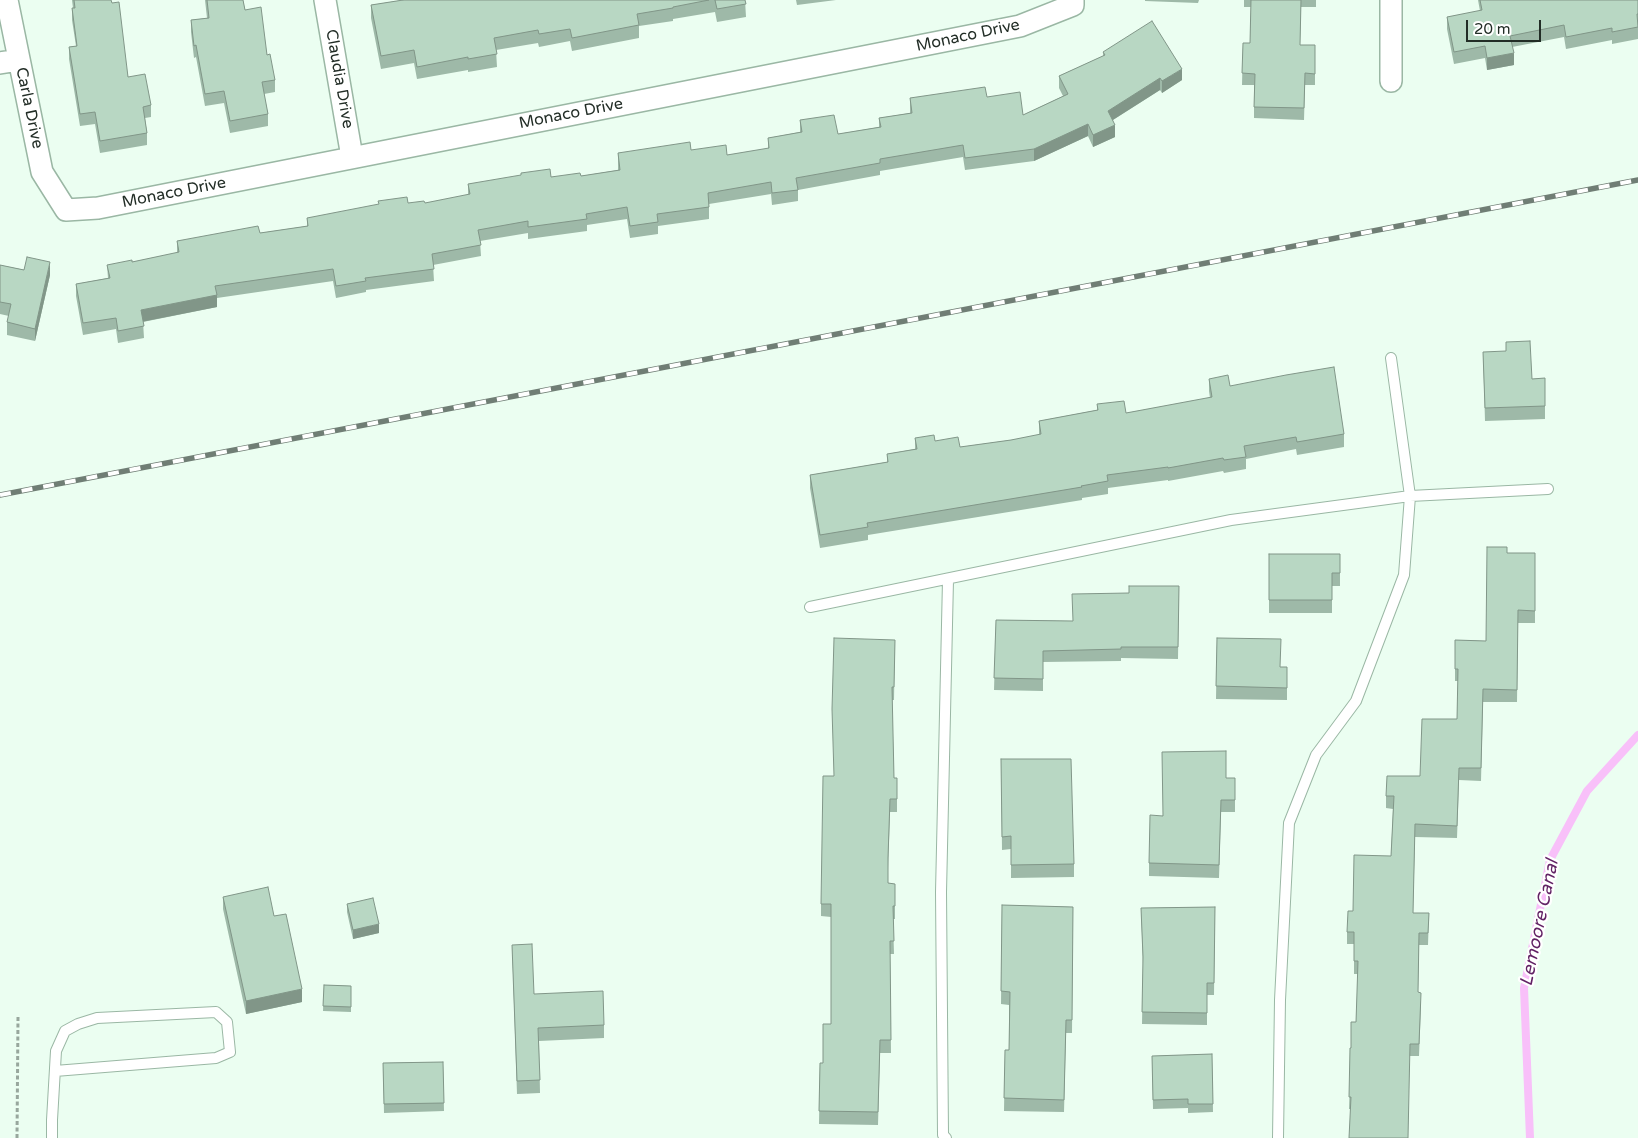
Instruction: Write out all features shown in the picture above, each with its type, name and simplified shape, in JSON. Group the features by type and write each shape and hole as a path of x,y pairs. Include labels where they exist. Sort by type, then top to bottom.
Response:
{"street":[{"name":"Carla Drive","path":"7,0 10,62 42,172 66,210"},
{"name":"Claudia Drive","path":"325,0 352,157"},
{"path":"1391,0 1391,81"},
{"name":"Monaco Drive","path":"66,210 98,208 1020,26 1073,2"}],"lane":[{"path":"1278,1138 1280,1000 1289,823 1316,755 1356,701 1404,574 1410,496 1391,358"},
{"path":"810,607 1231,520 1410,496 1548,489"},
{"path":"946,1138 942,1135 941,892 948,580"},
{"path":"52,1138 52,1120 56,1051 65,1031 78,1024 97,1018 216,1012 227,1022 230,1052 216,1058 55,1071"}],"path":[{"path":"17,1138 18,1017"}],"building":[{"path":"74,0 111,0 112,3 119,2 128,77 145,74 151,105 143,107 147,133 100,141 95,112 80,114 69,47 77,46 72,8 75,8"},
{"path":"207,0 243,0 245,10 261,7 267,55 270,54 275,80 262,82 268,114 230,121 224,91 205,94 196,45 194,46 191,20 209,18"},
{"path":"403,0 709,0 637,14 639,25 572,38 570,29 539,34 538,30 494,38 497,54 468,59 468,57 417,67 414,50 381,56 371,5"},
{"path":"715,0 745,0 746,4 717,9"},
{"path":"1251,0 1301,0 1300,45 1315,45 1315,74 1305,73 1304,108 1254,107 1255,74 1242,73 1243,43 1250,43"},
{"path":"1480,0 1638,0 1638,27 1612,32 1612,28 1566,37 1564,25 1510,36 1514,53 1487,58 1485,46 1454,52 1447,17 1482,10"},
{"path":"1152,21 1182,69 1162,81 1160,78 1108,111 1115,125 1093,135 1088,124 1034,149 965,158 963,145 880,159 880,163 796,178 798,190 772,193 771,182 708,193 709,207 657,214 658,222 630,226 627,207 586,214 587,219 528,227 528,221 478,230 481,245 432,254 434,269 365,278 366,281 336,286 333,269 215,286 217,295 141,310 144,326 118,331 116,318 83,323 76,284 110,278 107,265 179,252 177,241 258,226 260,233 308,226 307,218 379,204 378,201 407,197 408,203 424,201 425,203 470,194 468,184 521,175 521,173 550,169 551,177 580,173 581,176 620,170 618,153 690,142 691,150 726,145 727,155 769,148 768,138 802,132 800,120 834,115 838,134 881,127 879,118 912,113 910,98 985,87 987,97 1020,92 1023,115 1068,94 1059,76 1105,55 1103,52"},
{"path":"27,257 50,262 35,329 7,322 11,304 0,302 0,265 24,270"},
{"path":"1530,341 1532,379 1545,378 1545,406 1485,408 1483,352 1506,351 1506,342"},
{"path":"1334,367 1344,434 1297,442 1296,437 1244,446 1246,457 1224,460 1223,458 1168,468 1107,475 1108,481 1082,487 867,523 868,527 820,535 810,475 888,462 887,454 917,449 915,438 934,435 935,441 958,437 960,447 1011,440 1041,434 1039,421 1098,410 1097,404 1124,401 1126,413 1212,397 1209,379 1228,375 1230,386"},
{"path":"1487,547 1507,547 1507,553 1535,553 1535,611 1518,610 1517,690 1483,689 1481,768 1459,768 1457,826 1415,824 1413,913 1429,913 1428,933 1419,933 1418,992 1421,993 1419,1044 1410,1044 1408,1138 1349,1138 1351,1022 1356,1022 1358,961 1354,961 1354,932 1347,932 1348,911 1353,911 1354,855 1391,856 1394,796 1386,796 1387,776 1420,776 1422,719 1457,719 1458,669 1455,669 1455,640 1486,641"},
{"path":"1269,554 1340,554 1340,573 1332,573 1332,600 1269,600"},
{"path":"1129,586 1179,586 1178,647 1121,647 1121,649 1043,651 1043,679 994,678 996,620 1073,621 1072,594 1129,593"},
{"path":"834,638 895,640 894,687 892,687 894,778 897,778 897,799 890,799 888,858 888,883 895,884 895,906 893,906 894,941 890,941 891,1040 880,1040 878,1112 819,1111 820,1063 823,1063 823,1024 831,1024 831,904 821,904 823,776 834,776 832,709"},
{"path":"1217,638 1281,639 1280,667 1287,667 1287,688 1216,686"},
{"path":"1226,751 1226,778 1235,778 1235,800 1221,800 1219,865 1149,863 1150,815 1163,816 1162,752"},
{"path":"1001,759 1071,759 1074,864 1011,865 1011,836 1002,837"},
{"path":"268,887 274,916 286,914 302,989 246,1001 223,897"},
{"path":"373,898 379,924 353,930 347,904"},
{"path":"1002,905 1073,907 1072,1020 1066,1020 1064,1100 1004,1098 1005,1050 1009,1050 1010,992 1001,991"},
{"path":"1215,907 1214,983 1207,983 1207,1013 1142,1012 1143,957 1141,908"},
{"path":"532,944 534,994 603,991 604,1025 538,1028 540,1080 517,1081 512,945"},
{"path":"324,985 351,986 351,1007 323,1006"},
{"path":"1212,1054 1213,1104 1188,1104 1188,1099 1153,1100 1152,1056"},
{"path":"443,1062 444,1103 384,1104 383,1063"}],"waterway":[{"name":"Lemoore Canal","path":"1530,1138 1524,988 1550,860 1587,791 1638,735"}],"railway":[{"path":"0,495 1638,180"}]}
